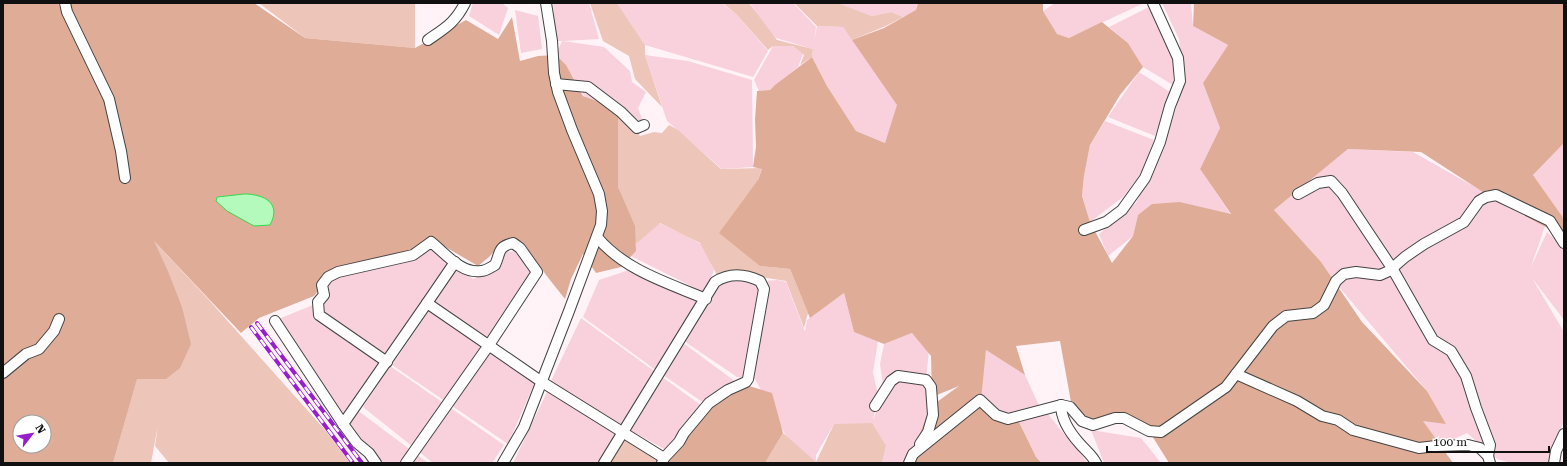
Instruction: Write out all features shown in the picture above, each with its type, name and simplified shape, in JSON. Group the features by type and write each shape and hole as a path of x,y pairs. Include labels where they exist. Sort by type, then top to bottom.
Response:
{"street":[{"path":"65,3 109,99 121,151 125,178"},
{"path":"428,40 452,23 465,3"},
{"path":"504,463 524,427 601,225 602,211 599,194 572,130 556,84 546,3"},
{"path":"1084,230 1106,222 1122,210 1142,184 1160,142 1170,106 1180,81 1178,58 1153,3"},
{"path":"556,84 588,87 622,112 634,126 637,128 644,125"},
{"path":"1298,194 1318,183 1331,181 1342,193 1392,268 1433,340 1451,351 1466,376 1490,445 1489,459"},
{"path":"911,458 980,400 996,415 1008,419 1061,405 1070,407 1082,421 1093,425 1114,418 1124,418 1149,431 1161,432 1226,387 1272,326 1286,316 1313,314 1324,305 1336,281 1344,274 1356,272 1380,275 1392,268 1424,244 1464,222 1479,200 1486,197 1496,195 1550,221 1564,243"},
{"path":"597,238 603,245 640,272 706,299"},
{"path":"387,362 319,315 318,302 324,295 322,285 328,277 338,272 413,254 431,242 469,272 482,271 495,265 499,257 499,250 502,247 513,243 520,248 538,272 406,463"},
{"path":"343,424 455,262"},
{"path":"427,303 542,382 623,432 663,461 675,448 684,433 709,404 728,390 746,382 748,379 764,289 760,281 740,274 722,278 716,282 706,299 623,432 604,463"},
{"path":"3,372 26,354 39,349 54,331 59,319"},
{"path":"275,321 343,424 357,443 369,453 376,463"},
{"path":"1236,374 1297,401 1322,416 1338,420 1353,430 1418,448 1468,445 1480,448 1489,459"},
{"path":"875,406 891,381 898,376 926,380 931,387 933,416 928,432 911,458"},
{"path":"1061,405 1061,413 1069,429 1080,444 1093,457 1096,463"},
{"path":"1554,463 1556,451 1564,434"}],"shaded area":[{"path":"3,3 58,3 64,17 97,63 73,21 65,3 254,3 305,38 415,48 466,20 498,39 512,17 520,61 538,56 556,55 566,65 583,96 618,109 618,187 635,226 636,251 621,267 596,273 583,254 571,279 565,299 523,242 507,238 478,266 437,242 325,282 314,296 259,318 241,333 154,241 182,307 191,344 180,368 166,379 137,379 113,463 3,463"},
{"path":"259,3 415,3 415,48 305,38"},
{"path":"473,3 502,3 508,8 499,35 469,16"},
{"path":"553,3 589,3 599,39 563,41 604,47 630,71 632,82 646,92 638,108 643,122 621,112 587,100 569,71 556,55 562,41 556,41"},
{"path":"590,3 617,3 645,45 645,55 662,107 635,79 629,56 603,41"},
{"path":"617,3 722,3 737,15 768,51 753,77 645,45"},
{"path":"723,3 749,3 777,40 813,49 812,57 800,65 804,55 793,46 773,46 768,50 737,15"},
{"path":"750,3 793,3 816,27 814,41 817,26 843,27 898,105 885,143 856,131 827,86 812,57 813,49 776,38 765,27"},
{"path":"794,3 838,3 872,16 891,12 903,17 886,26 852,40 843,27 817,26"},
{"path":"838,3 917,3 916,12 903,17 891,12 872,16"},
{"path":"918,3 1043,3 1043,11 1057,34 1069,38 1102,22 1128,43 1143,67 1120,95 1090,145 1082,196 1090,222 1112,263 1133,236 1138,215 1152,204 1180,202 1231,214 1200,169 1220,128 1203,83 1228,45 1193,26 1194,3 1564,3 1564,143 1533,175 1562,216 1564,222 1564,237 1489,196 1421,152 1348,149 1274,210 1321,262 1362,322 1427,391 1446,424 1423,421 1453,463 1169,463 1149,431 1124,418 1096,424 1086,419 1071,402 1060,341 1016,346 1025,375 986,350 981,400 1019,422 1036,457 1042,463 909,463 930,407 959,386 932,397 931,356 912,333 884,344 854,332 844,293 810,318 790,269 760,266 719,233 758,180 762,169 753,167 756,147 755,119 757,91 770,90 812,57 827,86 856,131 885,143 897,105 852,40 884,28 916,10"},
{"path":"1055,3 1144,3 1069,38 1056,34 1043,11"},
{"path":"1162,3 1191,3 1193,26 1228,45 1203,83 1220,128 1200,169 1231,215 1180,202 1138,215 1133,236 1108,256 1099,234 1136,203 1164,145 1184,84 1179,39"},
{"path":"1149,7 1174,55 1173,85 1143,67 1128,43 1109,27"},
{"path":"515,10 538,16 542,49 521,53"},
{"path":"773,46 793,46 803,54 798,67 770,90 759,91 754,80"},
{"path":"645,55 688,61 752,80 753,167 722,169 667,121"},
{"path":"1139,72 1170,92 1155,136 1108,117"},
{"path":"618,109 640,136 654,132 662,133 669,125 678,130 721,169 762,168 758,180 760,266 790,269 808,313 804,328 786,281 754,276 745,272 717,275 700,243 660,223 636,244 618,187"},
{"path":"1105,121 1154,140 1142,172 1123,197 1090,222 1082,196 1084,176 1090,145"},
{"path":"1564,143 1564,222 1562,216 1533,175"},
{"path":"1348,149 1413,152 1482,191 1547,220 1531,267 1547,232 1564,248 1564,320 1532,278 1564,332 1564,419 1551,463 1511,463 1497,459 1467,433 1439,446 1422,420 1445,423 1427,391 1274,210"},
{"path":"251,194 269,201 274,211 270,225 254,226 227,211 216,201 217,197"},
{"path":"659,223 704,246 714,270 706,291 703,292 631,256 636,244"},
{"path":"153,240 209,300 325,430 350,463 169,463 155,446 158,425 151,463 113,463 137,378"},
{"path":"431,242 450,262 343,417 271,322 313,305 325,282"},
{"path":"519,251 533,273 487,338 431,301 456,267 473,279 498,268 504,252"},
{"path":"629,270 698,301 657,371 583,317 599,280"},
{"path":"731,278 764,281 778,280 786,282 805,332 807,320 844,293 854,332 878,341 873,372 878,395 873,420 884,392 880,364 884,344 912,333 929,350 926,380 933,415 910,463 882,463 886,446 834,424 816,455 816,463 786,436 755,379 737,377 684,341 715,291 722,282"},
{"path":"429,311 535,382 508,444 392,365"},
{"path":"581,318 702,406 681,428 666,450 549,385"},
{"path":"683,343 736,382 704,403 663,375"},
{"path":"986,350 1025,375 1041,410 1008,419 980,400"},
{"path":"390,366 504,445 492,463 433,463 363,407"},
{"path":"745,386 772,393 783,433 765,463 668,463 710,405"},
{"path":"547,392 617,433 599,463 513,463"},
{"path":"357,410 428,463 382,463 348,424"},
{"path":"1047,413 1087,462 1043,463 1036,457 1019,422"},
{"path":"872,423 886,446 882,463 765,463 783,433 816,462 834,424"},
{"path":"1091,430 1141,438 1161,463 1104,463"},
{"path":"625,438 660,460 658,463 610,463"}],"railway":[{"path":"257,323 362,463"},
{"path":"251,327 353,463"}]}
